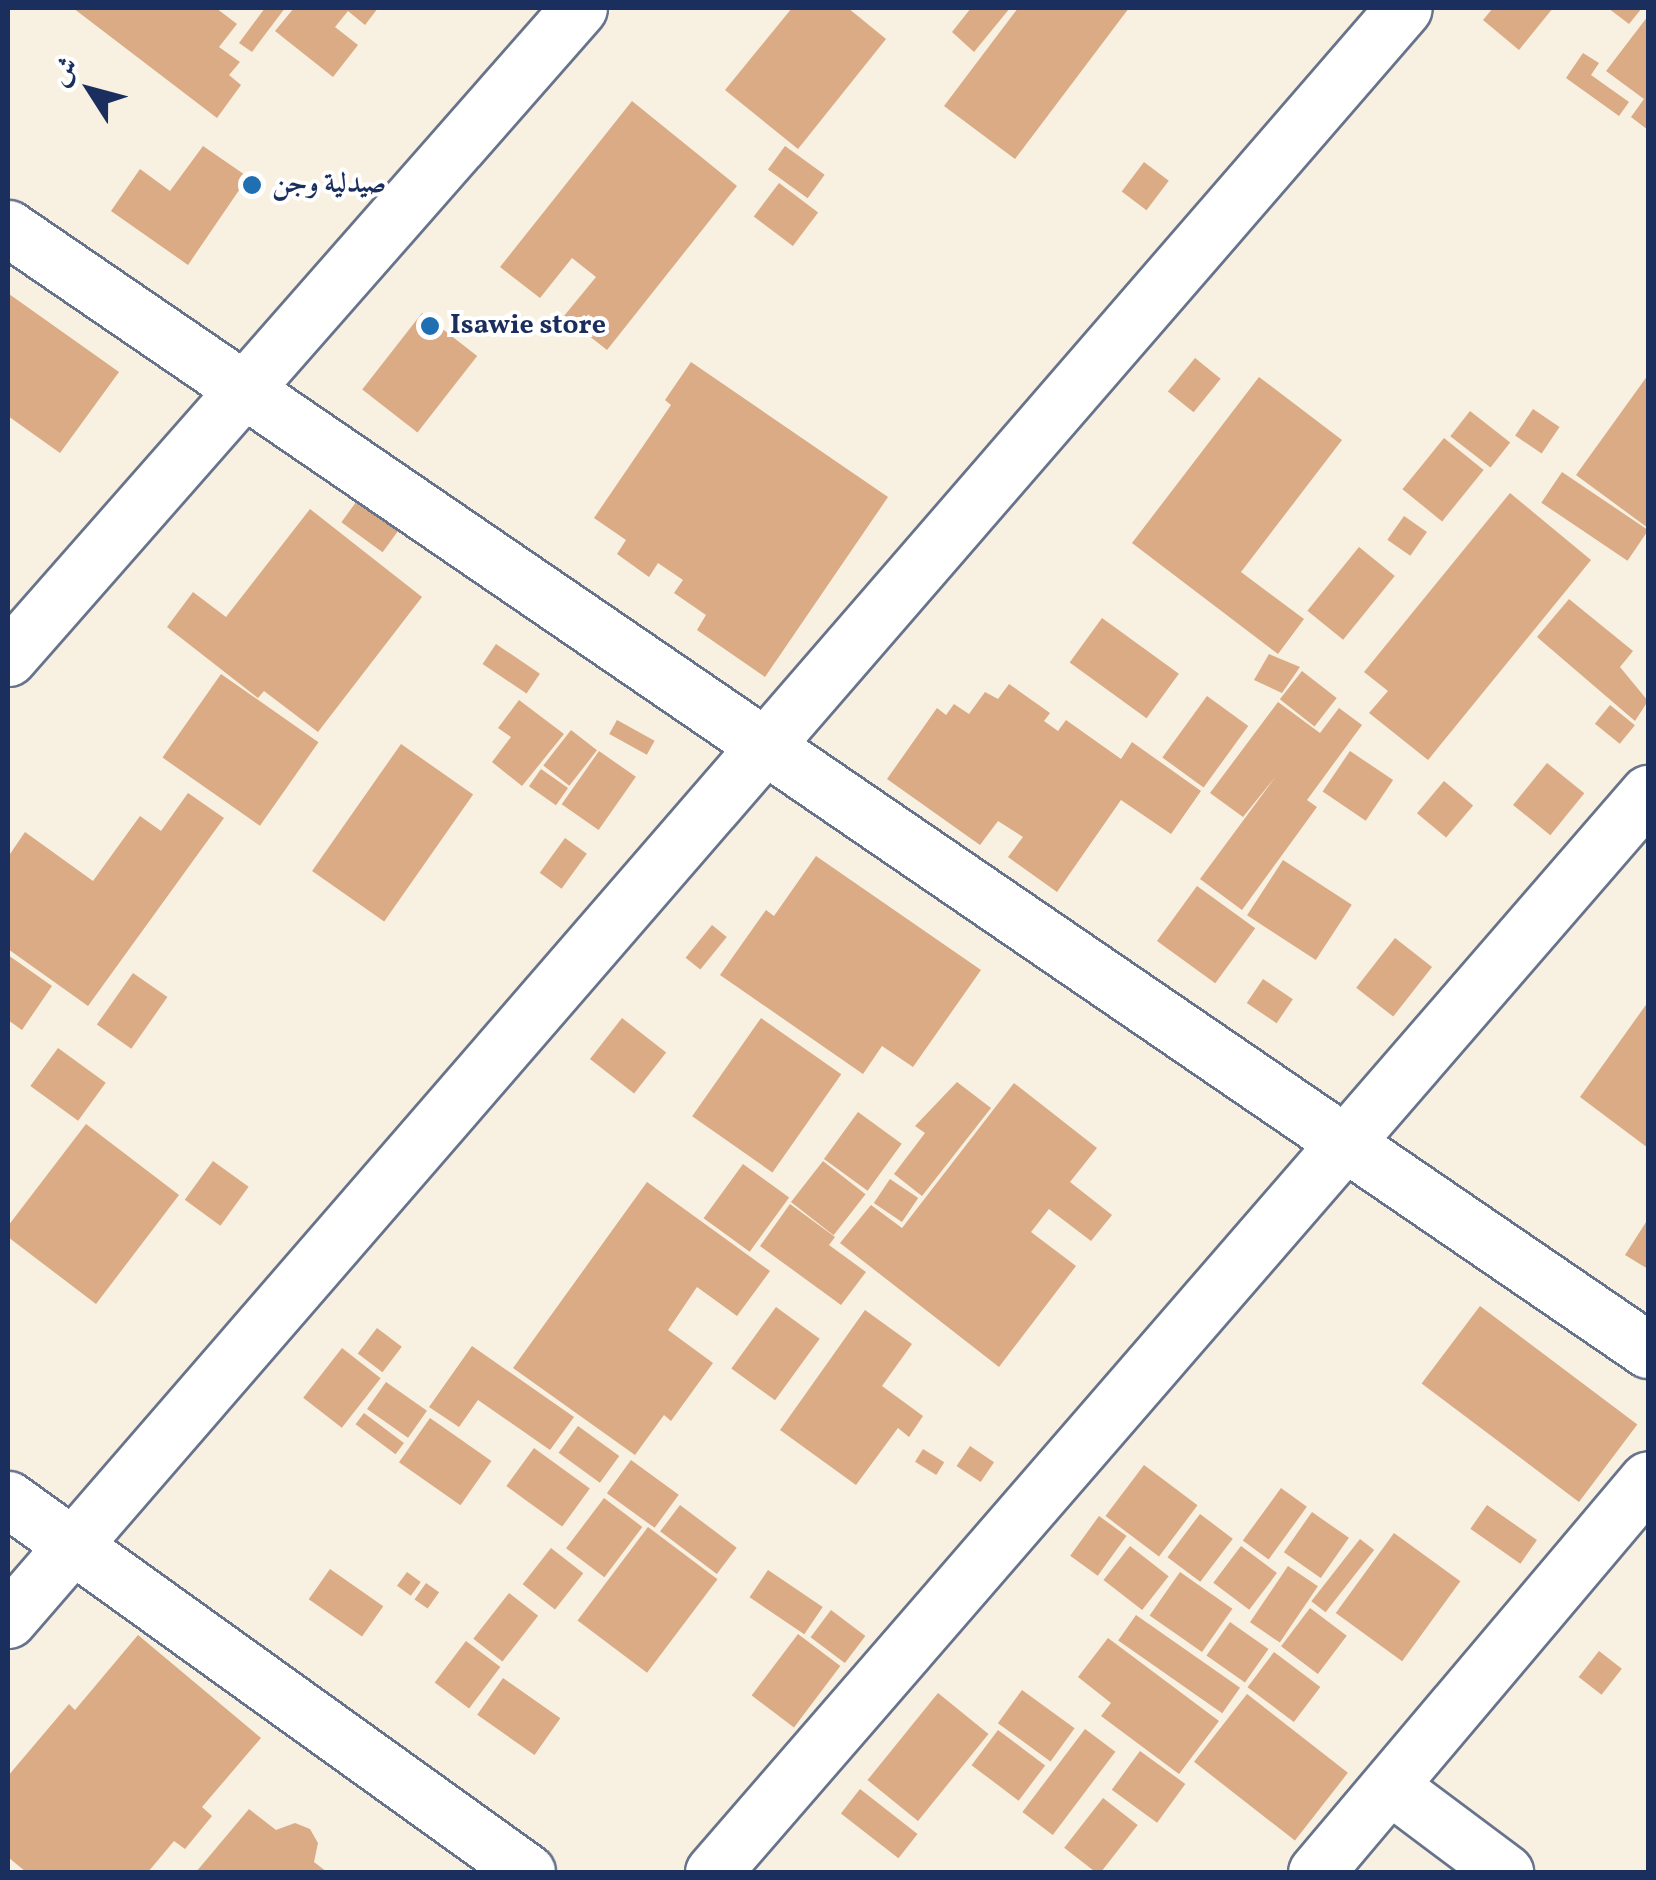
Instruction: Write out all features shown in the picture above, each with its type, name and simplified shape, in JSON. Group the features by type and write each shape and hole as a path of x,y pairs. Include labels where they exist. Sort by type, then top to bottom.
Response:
{"street":[{"path":"8,658 240,388 579,8"},
{"path":"8,1620 1404,8"},
{"path":"8,228 1648,1350"},
{"path":"713,1872 1648,793"},
{"path":"1316,1872 1648,1480"},
{"path":"8,1499 526,1872"},
{"path":"1390,1786 1505,1872"}],"building":[{"path":"73,8 216,8 237,24 219,47 240,62 229,75 241,85 217,118"},
{"path":"265,8 285,8 252,52 239,43"},
{"path":"294,8 378,8 365,25 348,11 335,27 358,45 333,77 275,31"},
{"path":"792,8 848,8 886,39 798,149 725,90"},
{"path":"971,8 1010,8 974,52 952,32"},
{"path":"1018,8 1129,8 1015,159 944,106"},
{"path":"1493,8 1553,8 1519,50 1483,20"},
{"path":"1608,8 1642,8 1629,24"},
{"path":"1648,16 1648,130 1631,117 1644,99 1606,71"},
{"path":"1583,53 1599,63 1591,75 1629,102 1619,116 1566,78"},
{"path":"632,101 737,186 607,350 564,316 596,277 572,258 540,298 500,267"},
{"path":"203,146 248,177 188,265 111,211 140,169 170,191"},
{"path":"785,146 825,175 808,198 768,169"},
{"path":"1144,162 1169,181 1146,210 1122,192"},
{"path":"779,183 818,212 793,246 754,217"},
{"path":"9,294 119,372 60,453 8,416"},
{"path":"422,313 477,356 417,433 362,389"},
{"path":"1195,358 1221,379 1194,412 1168,391"},
{"path":"691,362 888,497 765,677 697,630 706,615 674,593 683,580 658,563 649,577 617,554 626,540 594,518 671,405 665,400"},
{"path":"1648,375 1648,528 1576,475"},
{"path":"1259,377 1342,440 1241,572 1304,619 1278,654 1132,543"},
{"path":"1533,409 1560,427 1542,453 1515,436"},
{"path":"1470,411 1510,442 1490,468 1450,436"},
{"path":"1444,438 1484,470 1442,521 1402,489"},
{"path":"1562,472 1648,530 1628,561 1541,503"},
{"path":"1510,493 1591,560 1428,760 1369,713 1388,691 1364,672"},
{"path":"359,498 400,528 383,552 341,522"},
{"path":"310,509 422,597 318,732 264,691 258,698 167,627 193,592 226,617"},
{"path":"1404,516 1427,532 1410,556 1387,540"},
{"path":"1359,547 1395,576 1343,640 1307,611"},
{"path":"1569,599 1633,651 1620,667 1648,701 1635,721 1537,637"},
{"path":"1102,618 1179,674 1147,718 1070,662"},
{"path":"496,644 540,674 527,694 483,664"},
{"path":"1269,654 1300,667 1282,693 1254,680"},
{"path":"1302,671 1337,698 1315,726 1280,699"},
{"path":"221,674 318,742 260,826 162,758"},
{"path":"1009,684 1050,713 1044,721 1058,731 1066,720 1121,759 1132,742 1201,791 1171,834 1121,800 1057,892 1008,857 1023,837 998,821 980,845 887,779 937,708 946,715 954,704 969,714 985,692 998,699"},
{"path":"1207,696 1248,726 1204,787 1162,757"},
{"path":"519,700 564,734 522,786 492,762 511,737 498,728"},
{"path":"1278,702 1320,733 1339,708 1362,725 1307,800 1317,807 1242,910 1200,879 1276,776 1243,817 1210,793"},
{"path":"1610,705 1635,725 1620,744 1595,724"},
{"path":"617,720 655,741 647,755 609,734"},
{"path":"571,730 597,750 569,786 543,765"},
{"path":"401,744 473,794 384,921 312,871"},
{"path":"599,751 636,777 599,830 562,804"},
{"path":"1350,751 1393,780 1366,821 1323,792"},
{"path":"1547,763 1584,793 1550,835 1513,805"},
{"path":"541,769 568,788 556,805 529,786"},
{"path":"1444,781 1473,805 1446,838 1417,813"},
{"path":"188,793 224,818 88,1006 8,949 8,857 25,832 93,881 140,816 161,831"},
{"path":"565,838 587,854 562,889 540,873"},
{"path":"816,856 981,970 913,1067 882,1046 863,1074 720,975 766,910 774,916"},
{"path":"1283,860 1352,905 1316,960 1247,915"},
{"path":"1197,886 1255,928 1215,983 1157,941"},
{"path":"712,925 727,937 700,970 686,958"},
{"path":"1395,938 1432,967 1393,1017 1356,988"},
{"path":"8,955 52,986 22,1030 8,1020"},
{"path":"133,973 167,997 131,1049 97,1025"},
{"path":"1263,979 1293,999 1277,1023 1247,1003"},
{"path":"1648,1002 1648,1148 1580,1097"},
{"path":"622,1018 666,1052 634,1093 590,1059"},
{"path":"761,1018 841,1074 772,1173 692,1116"},
{"path":"58,1048 106,1083 78,1121 30,1086"},
{"path":"957,1082 991,1108 922,1196 894,1174 925,1133 915,1126"},
{"path":"1014,1083 1097,1148 1070,1182 1112,1215 1091,1241 1049,1209 1031,1232 1076,1266 999,1367 840,1243 871,1205 902,1228"},
{"path":"858,1112 902,1144 868,1191 824,1159"},
{"path":"86,1124 179,1195 96,1304 8,1237 8,1226"},
{"path":"213,1161 249,1187 220,1226 185,1200"},
{"path":"823,1161 866,1194 834,1235 791,1202"},
{"path":"743,1164 789,1198 750,1252 704,1218"},
{"path":"890,1179 918,1198 902,1222 874,1203"},
{"path":"647,1182 770,1271 737,1316 697,1287 668,1330 713,1363 671,1421 664,1415 635,1455 513,1368"},
{"path":"790,1204 835,1237 829,1245 866,1272 841,1305 760,1246"},
{"path":"1648,1219 1648,1269 1625,1255"},
{"path":"1480,1306 1637,1425 1579,1502 1422,1383"},
{"path":"776,1307 820,1339 775,1400 731,1368"},
{"path":"865,1310 912,1344 882,1386 923,1416 909,1437 898,1428 856,1485 780,1430"},
{"path":"377,1328 402,1347 382,1372 358,1354"},
{"path":"472,1346 574,1417 550,1450 478,1400 459,1427 429,1407"},
{"path":"342,1348 381,1378 342,1428 303,1398"},
{"path":"386,1382 427,1411 408,1438 367,1409"},
{"path":"364,1413 404,1443 396,1454 356,1424"},
{"path":"430,1418 491,1461 460,1505 399,1462"},
{"path":"578,1426 619,1456 600,1483 559,1453"},
{"path":"970,1446 994,1462 981,1482 957,1466"},
{"path":"534,1448 590,1489 562,1527 506,1486"},
{"path":"923,1449 944,1462 936,1475 915,1462"},
{"path":"631,1460 679,1495 655,1528 607,1493"},
{"path":"1144,1465 1198,1505 1159,1556 1105,1516"},
{"path":"1281,1488 1307,1507 1269,1559 1243,1541"},
{"path":"604,1498 642,1527 604,1577 566,1548"},
{"path":"680,1505 737,1548 717,1574 660,1531"},
{"path":"1487,1505 1537,1540 1520,1564 1470,1529"},
{"path":"1312,1512 1349,1538 1321,1578 1284,1552"},
{"path":"1200,1514 1233,1539 1200,1582 1168,1557"},
{"path":"1099,1516 1127,1536 1098,1576 1070,1556"},
{"path":"648,1527 717,1579 647,1673 578,1620"},
{"path":"1394,1533 1460,1581 1402,1661 1336,1613"},
{"path":"1360,1539 1374,1550 1326,1612 1311,1601"},
{"path":"1130,1546 1169,1576 1142,1610 1104,1580"},
{"path":"1241,1546 1277,1573 1249,1610 1213,1583"},
{"path":"551,1548 583,1573 555,1609 523,1584"},
{"path":"1288,1566 1318,1586 1280,1643 1250,1622"},
{"path":"330,1569 383,1606 362,1637 309,1599"},
{"path":"768,1570 823,1607 804,1634 750,1597"},
{"path":"407,1572 421,1582 411,1596 397,1586"},
{"path":"1180,1572 1232,1609 1202,1652 1150,1615"},
{"path":"426,1583 439,1592 428,1609 415,1599"},
{"path":"509,1593 538,1616 502,1661 473,1639"},
{"path":"1310,1608 1347,1636 1318,1674 1281,1646"},
{"path":"831,1610 865,1636 845,1663 811,1637"},
{"path":"1136,1615 1240,1688 1222,1713 1118,1640"},
{"path":"1230,1622 1269,1649 1245,1683 1206,1656"},
{"path":"798,1634 840,1666 794,1727 752,1695"},
{"path":"138,1635 261,1738 202,1807 212,1816 185,1849 174,1841 148,1872 26,1872 8,1857 8,1776 69,1704 75,1710"},
{"path":"1108,1638 1219,1721 1179,1774 1101,1716 1111,1703 1078,1677"},
{"path":"466,1641 500,1667 469,1708 435,1683"},
{"path":"1599,1651 1622,1669 1602,1695 1579,1677"},
{"path":"1274,1652 1320,1687 1294,1722 1248,1687"},
{"path":"503,1678 560,1718 535,1755 477,1715"},
{"path":"1022,1690 1075,1728 1050,1761 998,1723"},
{"path":"938,1693 989,1734 918,1821 868,1780"},
{"path":"1247,1694 1348,1773 1295,1841 1194,1762"},
{"path":"1085,1729 1115,1752 1053,1835 1022,1812"},
{"path":"998,1730 1045,1766 1019,1801 972,1765"},
{"path":"1140,1751 1185,1784 1157,1823 1112,1790"},
{"path":"860,1789 918,1834 898,1858 841,1813"},
{"path":"1103,1798 1138,1825 1101,1872 1095,1872 1064,1848"},
{"path":"249,1809 276,1830 295,1823 310,1829 318,1843 314,1862 327,1872 196,1872"}],"place":[{"name":"صيدلية وجن","path":"252,185"},
{"name":"Isawie store","path":"430,326"}]}
